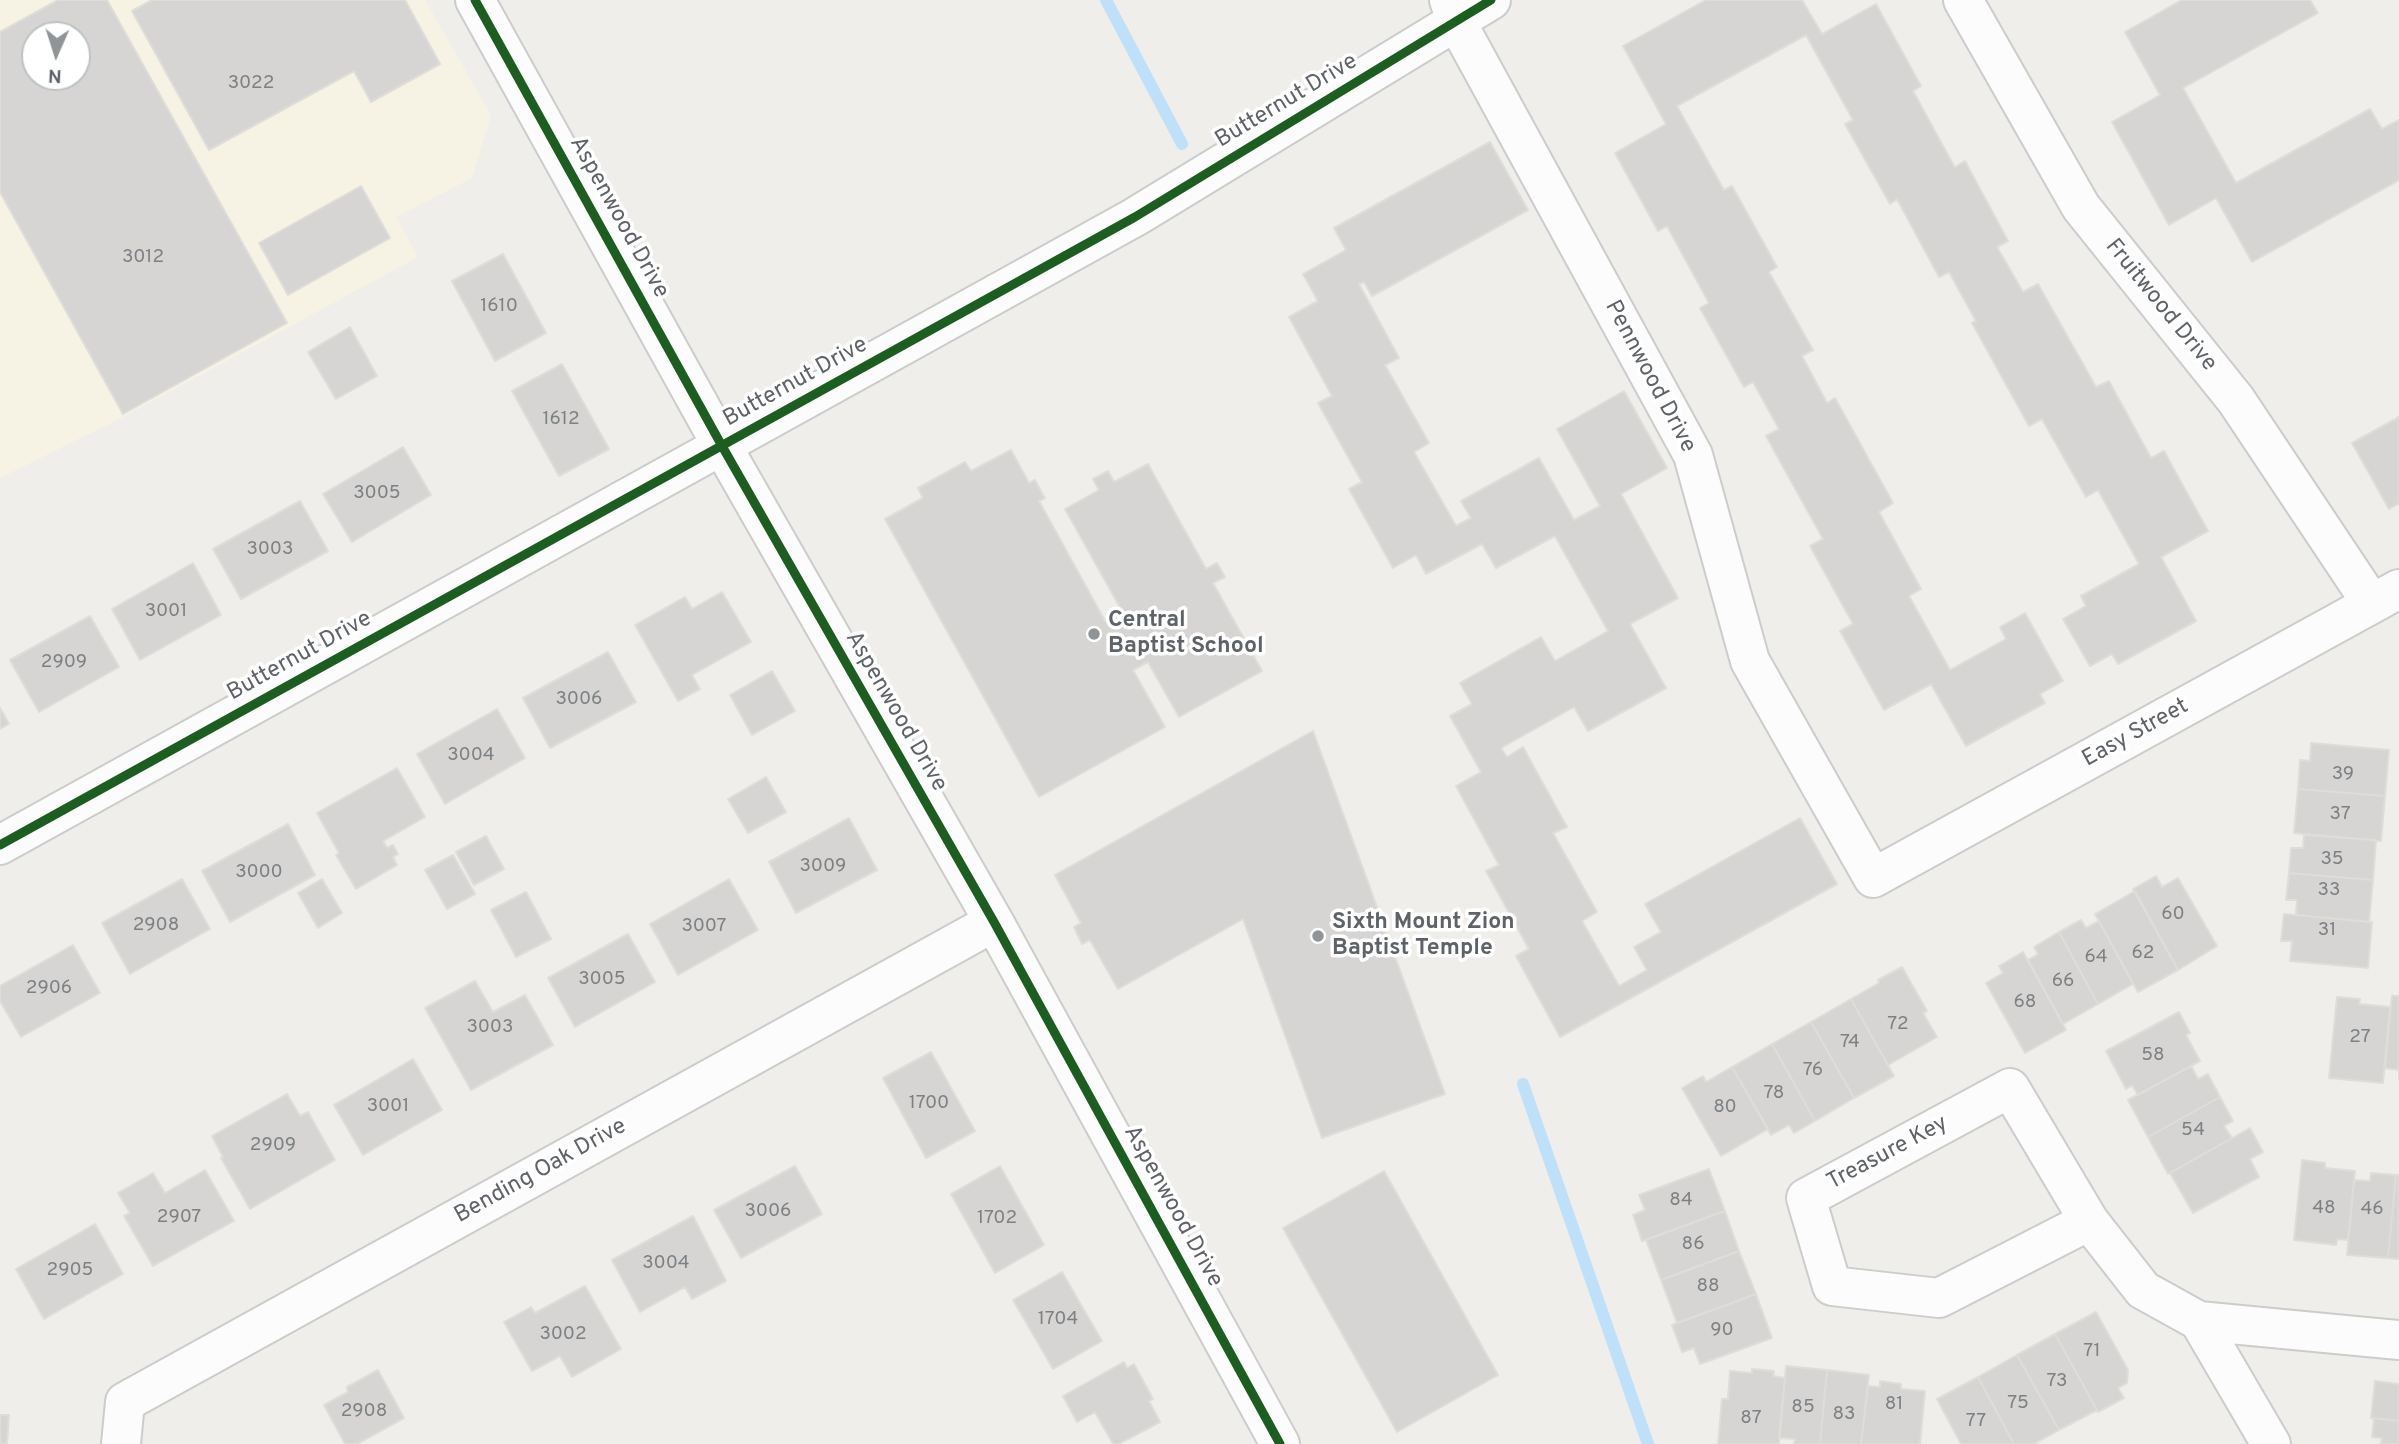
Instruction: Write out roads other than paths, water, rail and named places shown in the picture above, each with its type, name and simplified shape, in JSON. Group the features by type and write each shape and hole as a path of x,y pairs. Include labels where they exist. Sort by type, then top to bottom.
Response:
{"street":[{"name":"Aspenwood Drive","path":"475,0 722,446 994,922 1280,1444"},
{"name":"Butternut Drive","path":"0,845 1135,217 1452,11 1491,0"},
{"name":"Fruitwood Drive","path":"1963,0 2081,207 2236,400 2385,596"},
{"name":"Pennwood Drive","path":"1452,11 1693,456 1750,661 1873,878"},
{"name":"Easy Street","path":"1873,878 2385,596"},
{"name":"Bending Oak Drive","path":"121,1444 125,1402 994,922"},
{"name":"Treasure Key","path":"2089,1221 1939,1298 1832,1286 1806,1198 2010,1088 2089,1221 2143,1290 2199,1321"},
{"path":"2199,1321 2399,1340"},
{"path":"2199,1321 2271,1444"}],"waterway":[{"path":"1106,0 1182,144"},
{"path":"1523,1084 1648,1444"}],"place":[{"name":"Central Baptist School","path":"1094,634"},
{"name":"Sixth Mount Zion Baptist Temple","path":"1318,936"}]}
